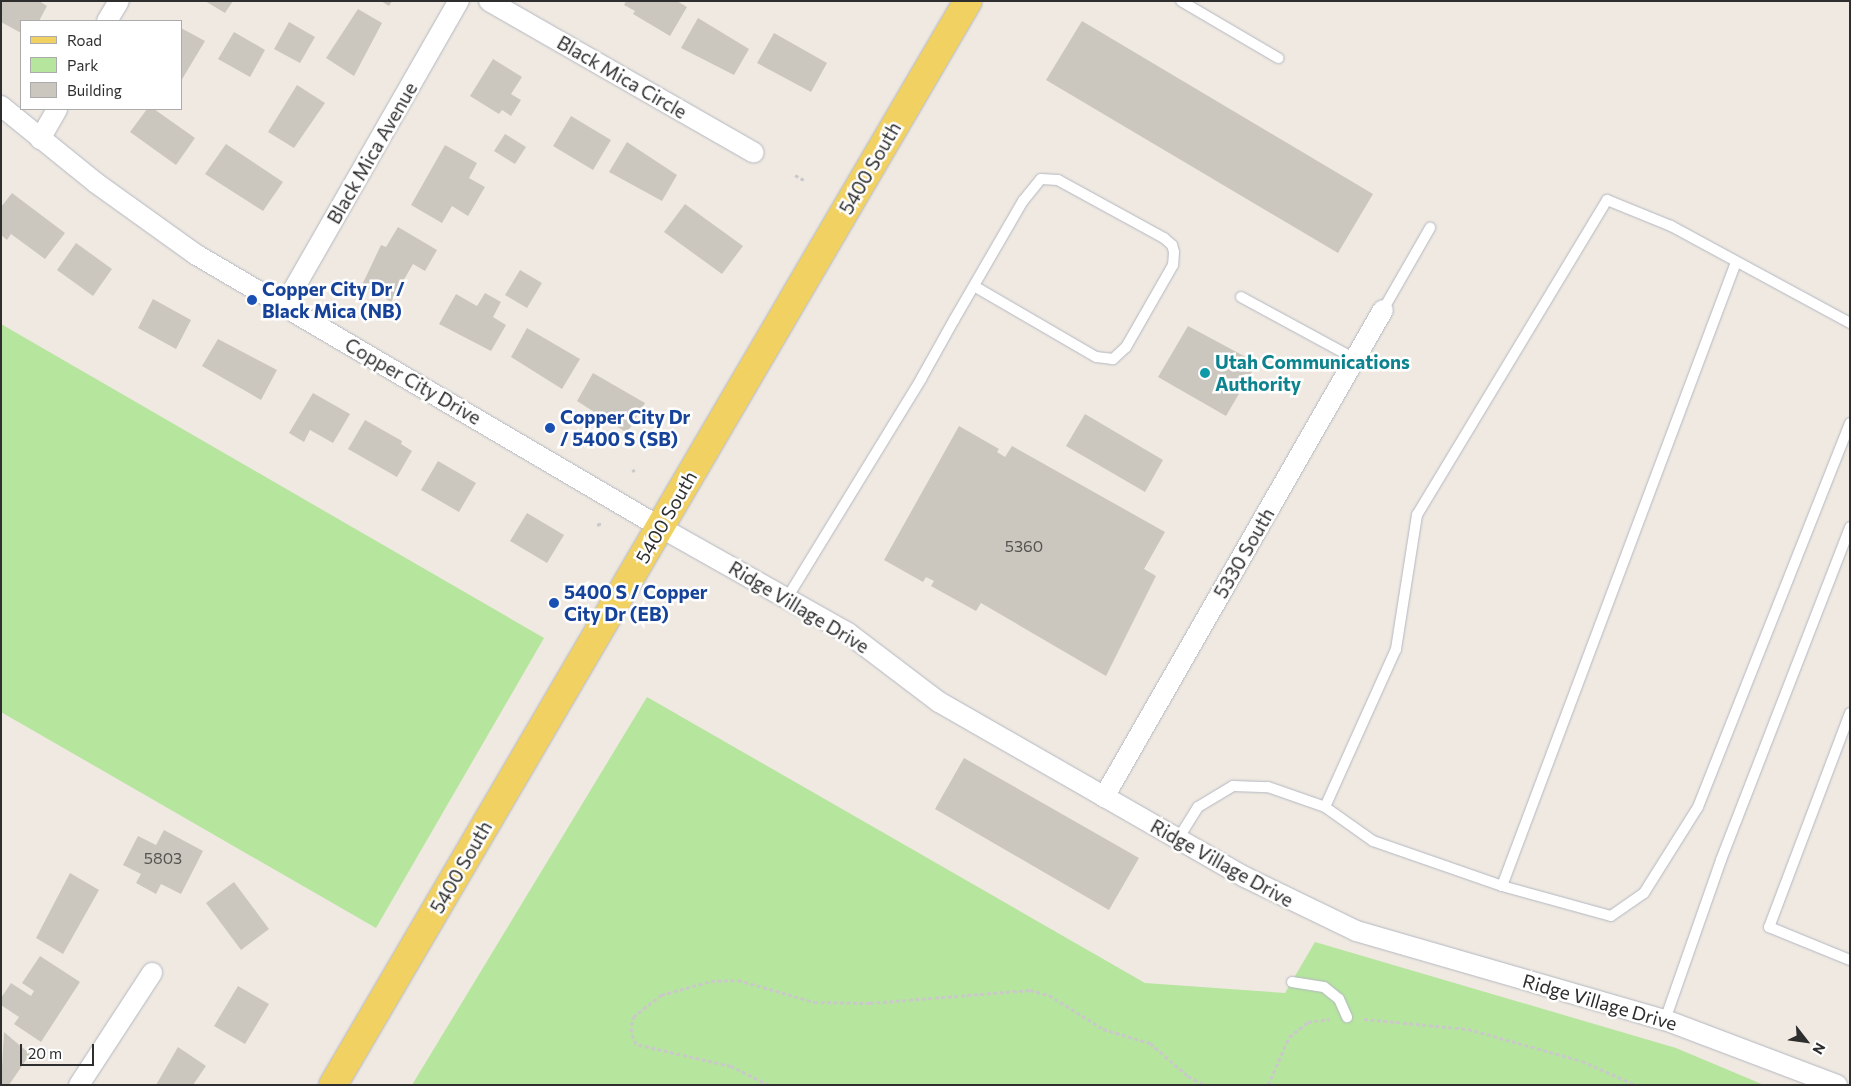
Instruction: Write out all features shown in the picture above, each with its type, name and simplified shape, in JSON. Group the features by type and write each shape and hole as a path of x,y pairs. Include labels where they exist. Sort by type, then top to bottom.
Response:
{"main road":[{"name":"5400 South","path":"333,1085 968,1"}],"street":[{"path":"108,20 118,1"},
{"name":"Black Mica Avenue","path":"284,306 459,1"},
{"name":"Black Mica Circle","path":"489,1 754,153"},
{"name":"Copper City Drive","path":"1,106 40,139 174,240 660,527"},
{"path":"40,139 56,110"},
{"name":"5330 South","path":"1104,796 1383,310"},
{"name":"Ridge Village Drive","path":"660,527 787,598 865,645 939,702 1178,839 1314,913 1356,931 1665,1020 1837,1085"},
{"path":"78,1085 152,973"}],"lane":[{"path":"1181,1 1278,58"},
{"path":"787,598 1023,201 1041,179 1058,180 1164,238 1172,244 1174,252 1173,265 1126,347 1113,359 1096,357 974,286"},
{"path":"1326,807 1396,650 1417,515 1607,200 1671,226 1850,323"},
{"path":"1383,310 1430,228"},
{"path":"1502,886 1736,262"},
{"path":"1241,297 1355,359"},
{"path":"1178,839 1198,807 1233,786 1268,787 1326,807 1373,841 1502,886 1611,916 1644,892 1698,807 1850,423"},
{"path":"1665,1020 1721,860 1850,527"},
{"path":"1850,713 1769,927 1850,960"},
{"path":"1292,982 1324,986 1339,999 1347,1017"}],"path":[{"path":"795,175 804,180"},
{"path":"768,1085 731,1066 636,1044 631,1032 634,1017 662,995 711,980 738,980 814,1002 870,1003 1030,990 1049,995 1103,1029 1150,1043 1188,1076 1204,1085"},
{"path":"1268,1085 1289,1037 1308,1022 1347,1017 1410,1026 1468,1029 1582,1061 1636,1085"}],"green space":[{"path":"1,324 544,638 376,928 1,712"},
{"path":"647,697 1145,983 1285,993 1315,942 1676,1048 1764,1085 412,1085"}],"building":[{"path":"1,1 39,1 47,6 40,20 20,20 20,32 1,22"},
{"path":"205,1 233,1 225,13"},
{"path":"381,1 392,1 389,6"},
{"path":"626,1 677,1 687,7 670,36 633,14 635,11 624,5"},
{"path":"358,9 382,23 354,76 326,58"},
{"path":"698,18 749,49 734,75 681,48"},
{"path":"1082,21 1373,194 1338,253 1046,80"},
{"path":"289,22 315,37 300,63 274,49"},
{"path":"182,29 205,41 182,79"},
{"path":"234,32 265,50 250,77 218,59"},
{"path":"774,33 827,63 811,92 757,63"},
{"path":"493,59 522,77 511,94 521,100 511,116 502,110 499,114 470,96"},
{"path":"297,85 325,103 294,148 268,132"},
{"path":"146,110 155,110 195,138 176,165 130,132"},
{"path":"571,116 611,140 593,170 553,146"},
{"path":"505,134 526,147 515,164 494,151"},
{"path":"627,142 677,175 662,201 609,172"},
{"path":"226,144 283,182 263,211 205,174"},
{"path":"445,145 477,163 469,178 485,187 468,216 452,206 442,223 411,205"},
{"path":"12,193 65,233 45,259 11,234 7,240 1,235 1,207"},
{"path":"685,204 743,246 722,274 664,232"},
{"path":"398,227 437,250 425,271 413,264 391,302 362,285 381,245 386,247"},
{"path":"76,243 112,269 93,296 57,270"},
{"path":"520,270 542,283 527,308 505,295"},
{"path":"485,293 501,302 493,317 506,325 491,351 439,324 456,294 477,306"},
{"path":"153,299 191,320 176,349 138,328"},
{"name":"Utah Communications Authority","path":"1188,326 1257,363 1226,416 1158,377"},
{"path":"527,328 580,359 562,389 511,357"},
{"path":"218,339 277,370 261,400 202,366"},
{"path":"593,373 645,403 627,433 577,401"},
{"path":"313,393 350,414 333,443 310,430 304,442 289,433"},
{"path":"1085,414 1163,460 1145,492 1066,446"},
{"path":"365,420 402,441 401,444 412,451 397,477 348,449"},
{"path":"959,426 999,449 997,452 1005,457 1012,446 1165,532 1144,569 1156,576 1106,676 981,603 976,611 931,586 934,581 926,577 923,582 884,560"},
{"path":"438,461 476,483 459,512 421,490"},
{"path":"527,513 564,535 547,563 510,541"},
{"path":"964,758 1139,858 1109,910 935,809"},
{"path":"164,830 203,851 181,894 161,884 156,894 136,883 141,874 123,865 138,836 156,845"},
{"path":"70,873 99,890 63,954 36,938"},
{"path":"234,882 269,929 241,950 206,903"},
{"path":"40,956 80,982 41,1042 14,1024 19,1017 1,1005 1,998 11,983 31,996 34,991 22,983"},
{"path":"238,986 269,1004 245,1044 214,1026"},
{"path":"4,1032 30,1054 9,1085 1,1085"},
{"path":"178,1047 206,1066 193,1085 156,1085"}],"place":[{"name":"Copper City Dr / Black Mica (NB)","path":"252,300"},
{"name":"Utah Communications Authority","path":"1205,373"},
{"name":"Copper City Dr / 5400 S (SB)","path":"550,428"},
{"name":"5400 S / Copper City Dr (EB)","path":"554,603"}]}
